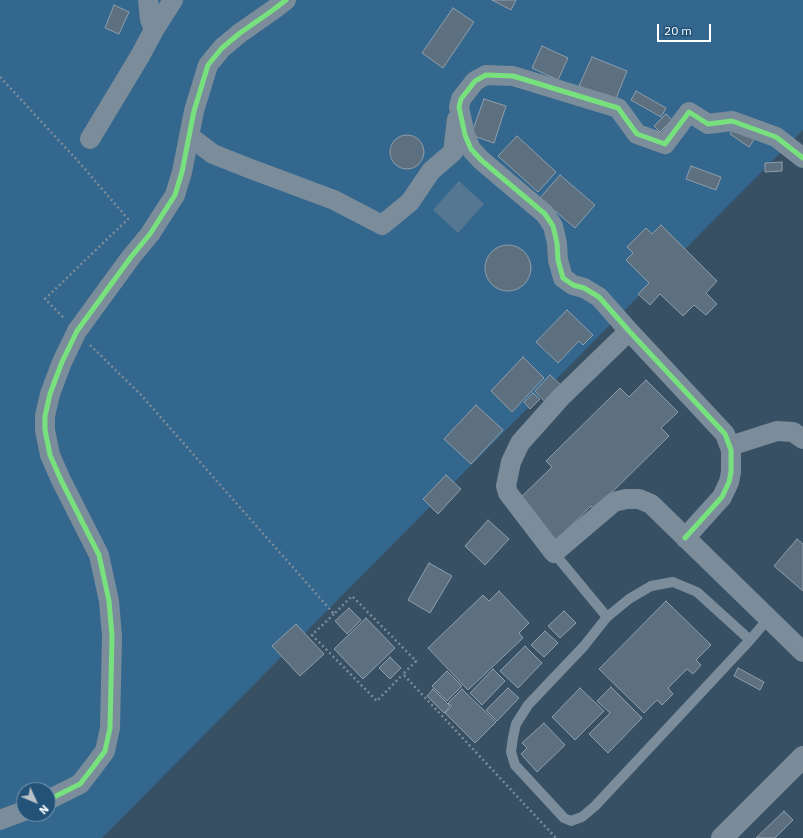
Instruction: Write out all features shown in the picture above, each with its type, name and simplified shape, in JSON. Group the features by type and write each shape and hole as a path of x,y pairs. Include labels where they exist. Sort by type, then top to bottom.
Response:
{"main road":[{"path":"722,838 803,757"}],"street":[{"path":"148,0 150,19 154,30"},
{"path":"90,139 173,0"},
{"path":"56,796 80,784 105,751 110,728 112,636 109,601 99,555 50,455 45,430 45,416 50,394 62,362 77,331 131,257 150,234 174,195 182,172 194,111 208,65 222,48 240,33 286,0"},
{"path":"189,136 213,154 334,200 382,225 410,202 431,171 453,152 461,99 466,90 475,81 486,75 513,76 618,108 637,134 665,144 689,112 708,124 732,121 776,137 803,158"},
{"path":"459,107 465,135 471,149 481,160 545,214 553,226 557,243 558,260 563,278 572,285 584,288 599,297 725,434 731,450 731,472 727,487 722,497 685,538"},
{"path":"629,331 561,397 520,443 507,475 506,486 508,493 554,552 614,502 639,499 651,504 768,620 803,652"},
{"path":"730,446 777,431 793,432 803,439"},
{"path":"0,820 16,814"}],"lane":[{"path":"554,552 608,618"},
{"path":"750,640 697,592 673,582 651,586 629,599 608,618 584,646 528,705 516,724 513,737 510,752 515,765 564,818 571,821 582,817 595,806 750,640 768,620"}],"path":[{"path":"0,77 72,154 128,219 45,299 141,395 334,614"},
{"path":"352,596 416,661 377,701 312,636 334,614 352,596"},
{"path":"403,674 556,838"}],"shaded area":[{"path":"0,0 803,0 803,130 102,838 0,838"},
{"path":"459,181 484,204 458,233 433,210"}],"building":[{"path":"492,0 516,0 511,10"},
{"path":"114,5 129,12 119,34 105,28"},
{"path":"453,8 474,22 443,68 422,53"},
{"path":"542,46 568,58 558,80 532,68"},
{"path":"592,57 627,71 615,101 579,86"},
{"path":"636,91 666,108 661,117 631,100"},
{"path":"484,99 506,106 494,143 471,135"},
{"path":"666,114 672,120 660,132 654,126"},
{"path":"737,124 756,137 749,147 730,134"},
{"path":"407,135 413,136 419,140 423,146 423,158 419,164 413,168 407,169 401,168 395,164 391,158 390,152 391,146 395,140 401,136"},
{"path":"517,136 556,172 538,192 498,156"},
{"path":"782,162 782,171 765,172 765,163"},
{"path":"691,166 721,177 716,190 686,179"},
{"path":"560,175 595,205 575,228 540,198"},
{"path":"661,225 717,281 706,293 717,304 706,315 694,305 683,316 660,294 650,305 638,294 649,283 626,260 633,253 627,247 646,228 652,234"},
{"path":"508,245 521,249 527,255 531,268 527,281 521,287 508,291 495,287 489,281 485,268 489,255 495,249"},
{"path":"567,310 593,335 583,345 579,341 558,363 536,342"},
{"path":"523,357 544,378 512,412 491,391"},
{"path":"550,375 563,387 547,404 535,391"},
{"path":"646,380 678,412 661,428 669,436 594,510 591,506 556,540 517,501 552,467 546,461 620,388 629,397"},
{"path":"533,393 540,399 530,409 524,402"},
{"path":"476,405 503,430 471,464 444,439"},
{"path":"446,475 461,489 438,514 423,499"},
{"path":"488,520 509,539 485,565 465,546"},
{"path":"797,539 803,544 803,591 774,566"},
{"path":"429,563 452,576 430,613 408,600"},
{"path":"499,591 529,623 519,633 523,638 468,690 428,648 483,595 489,601"},
{"path":"666,601 711,645 696,660 701,665 693,674 687,669 668,688 673,694 662,705 657,700 644,713 599,669"},
{"path":"349,608 361,620 347,634 335,621"},
{"path":"564,611 576,623 560,638 548,626"},
{"path":"366,618 395,648 363,679 334,649"},
{"path":"296,624 324,654 300,676 272,646"},
{"path":"545,631 558,643 544,657 531,645"},
{"path":"525,646 542,663 518,688 500,671"},
{"path":"390,657 401,668 390,679 379,668"},
{"path":"738,668 764,682 760,690 734,676"},
{"path":"493,669 505,681 482,705 470,693"},
{"path":"447,671 462,686 447,701 432,686"},
{"path":"611,687 642,718 608,753 589,734 610,713 597,701"},
{"path":"508,688 519,698 497,721 486,710"},
{"path":"580,688 604,711 575,740 552,717"},
{"path":"433,689 450,706 444,713 427,696"},
{"path":"462,689 496,722 475,743 445,713 452,706 448,703"},
{"path":"544,723 565,745 537,772 521,754 527,748 522,743"},
{"path":"784,811 793,820 775,838 756,838"}],"cycle path":[{"path":"56,796 80,784 105,751 110,728 112,636 109,601 99,555 50,455 45,430 45,416 50,394 62,362 77,331 131,257 150,234 175,195 182,172 194,111 208,65 222,48 286,0"},
{"path":"685,538 722,497 729,482 731,472 731,450 725,434 599,297 584,288 573,285 563,278 558,260 557,243 553,226 545,214 481,160 471,149 465,135 459,107 461,99 475,81 486,75 513,76 618,108 637,134 665,144 689,112 708,124 732,121 776,137 803,158"}]}
